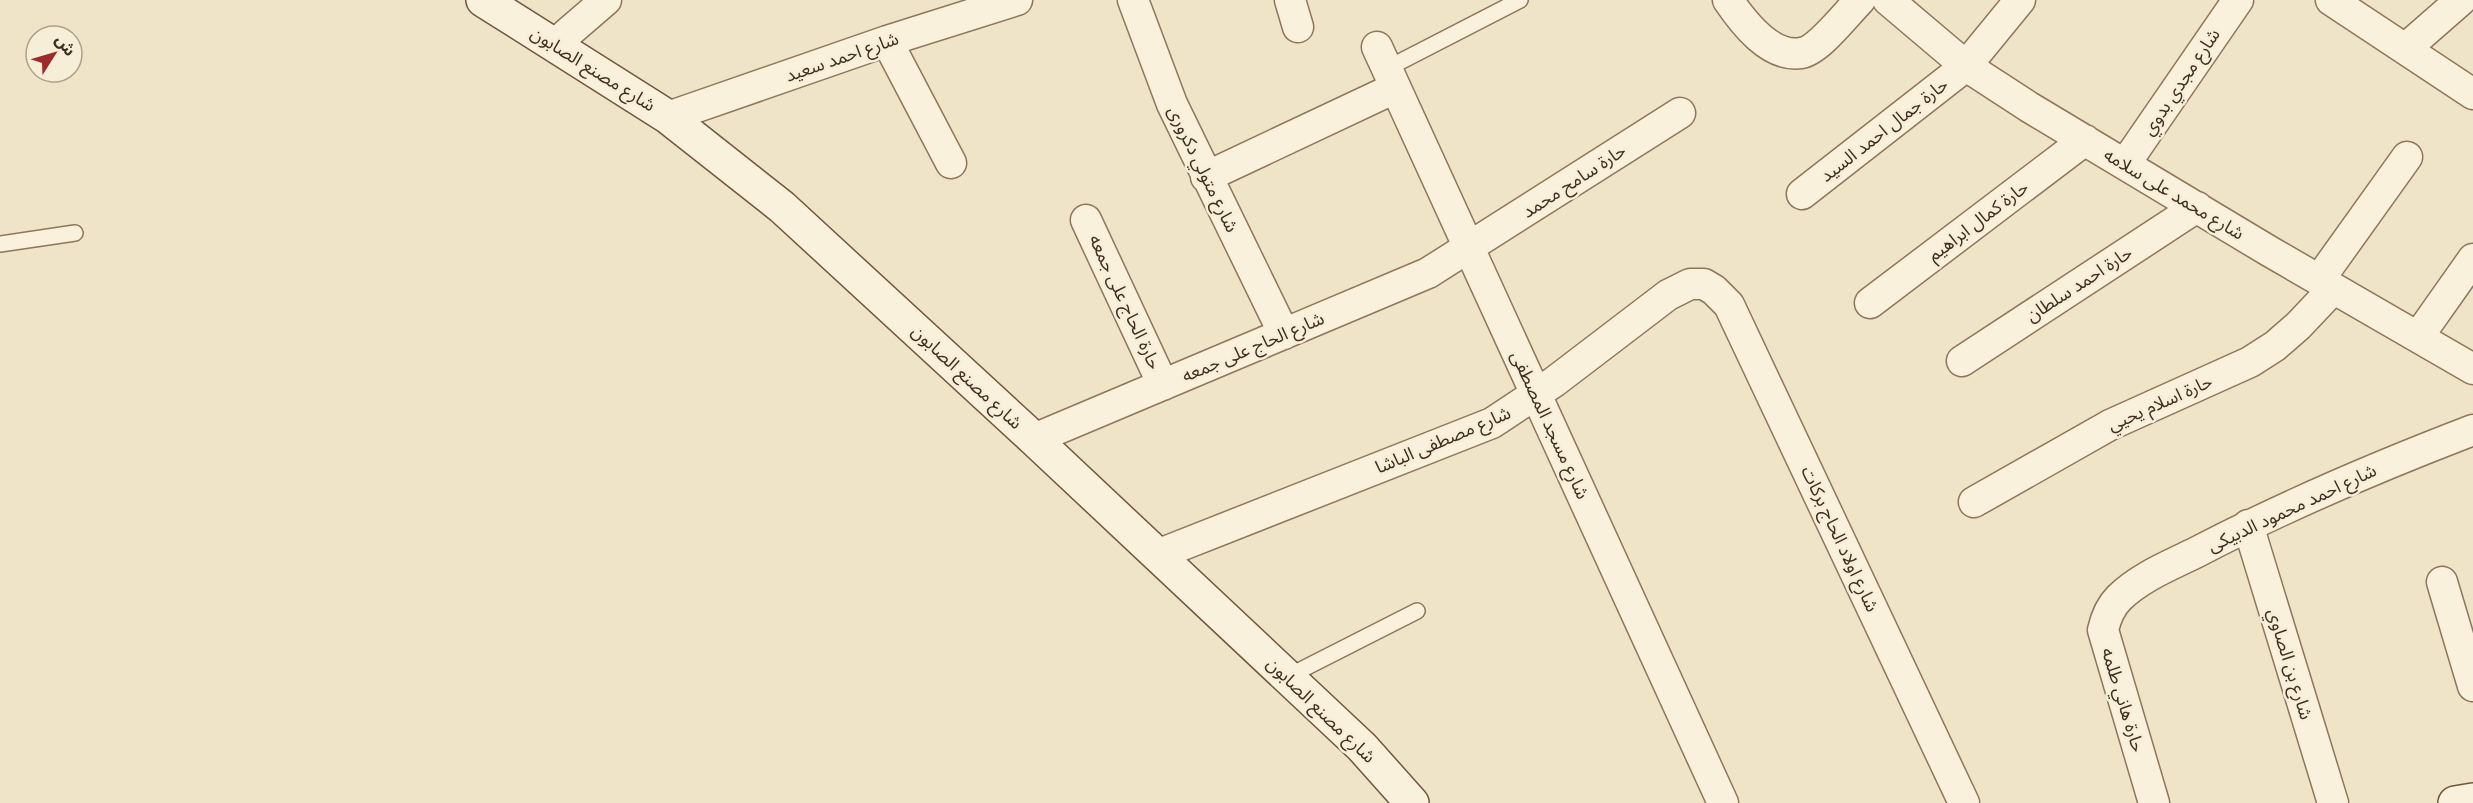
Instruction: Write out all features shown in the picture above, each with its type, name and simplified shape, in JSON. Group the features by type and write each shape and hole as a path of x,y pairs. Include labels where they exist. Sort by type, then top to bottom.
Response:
{"street":[{"name":"شارع مصنع الصابون","path":"483,0 668,117 782,207 1034,439 1362,747 1412,803"},
{"path":"555,44 606,0"},
{"name":"شارع احمد سعيد","path":"668,117 887,41 1017,0"},
{"name":"شارع متولي دكرورى","path":"1133,0 1172,104 1284,334"},
{"path":"1728,0 1752,31 1765,42 1782,51 1801,53 1815,46 1860,0"},
{"name":"شارع محمد على سلامه","path":"1888,0 1966,66 2125,164 2473,369"},
{"name":"حارة جمال احمد السيد","path":"1802,194 1966,66 2020,0"},
{"name":"شارع مجدي بدوي","path":"2125,164 2238,0"},
{"path":"2331,0 2473,94"},
{"path":"2405,49 2461,0"},
{"path":"887,41 951,163"},
{"path":"1206,177 1386,68"},
{"name":"شارع مسجد المصطفى","path":"1386,68 1723,803"},
{"name":"حارة سامح محمد","path":"1469,249 1680,113"},
{"name":"حارة كمال ابراهيم","path":"1870,303 2085,140"},
{"name":"حارة اسلام يحيي","path":"1974,502 2110,425 2250,362 2276,345 2298,326 2407,157"},
{"name":"حارة احمد سلطان","path":"1962,361 2197,207"},
{"name":"حارة الحاج على جمعه","path":"1086,220 1163,385"},
{"name":"شارع الحاج على جمعه","path":"1034,439 1405,284 1469,249"},
{"path":"2418,338 2473,259"},
{"name":"شارع مصطفى الباشا","path":"1157,555 1492,423 1536,395 1668,295 1690,284 1704,284"},
{"name":"شارع اولاد الحاج بركات","path":"1704,284 1714,290 1729,305 1964,803"},
{"name":"شارع احمد محمود الدبيكى","path":"2118,598 2136,584 2248,525 2364,473 2473,430"},
{"name":"شارع بن الصاوي","path":"2248,525 2333,803"},
{"path":"2442,582 2473,686"},
{"name":"حارة هاني طلمه","path":"2118,598 2107,613 2103,630 2154,803"},
{"path":"2456,803 2473,800"}],"lane":[{"path":"1386,68 1520,0"},
{"path":"0,244 75,233"},
{"path":"1287,678 1417,611"}]}
